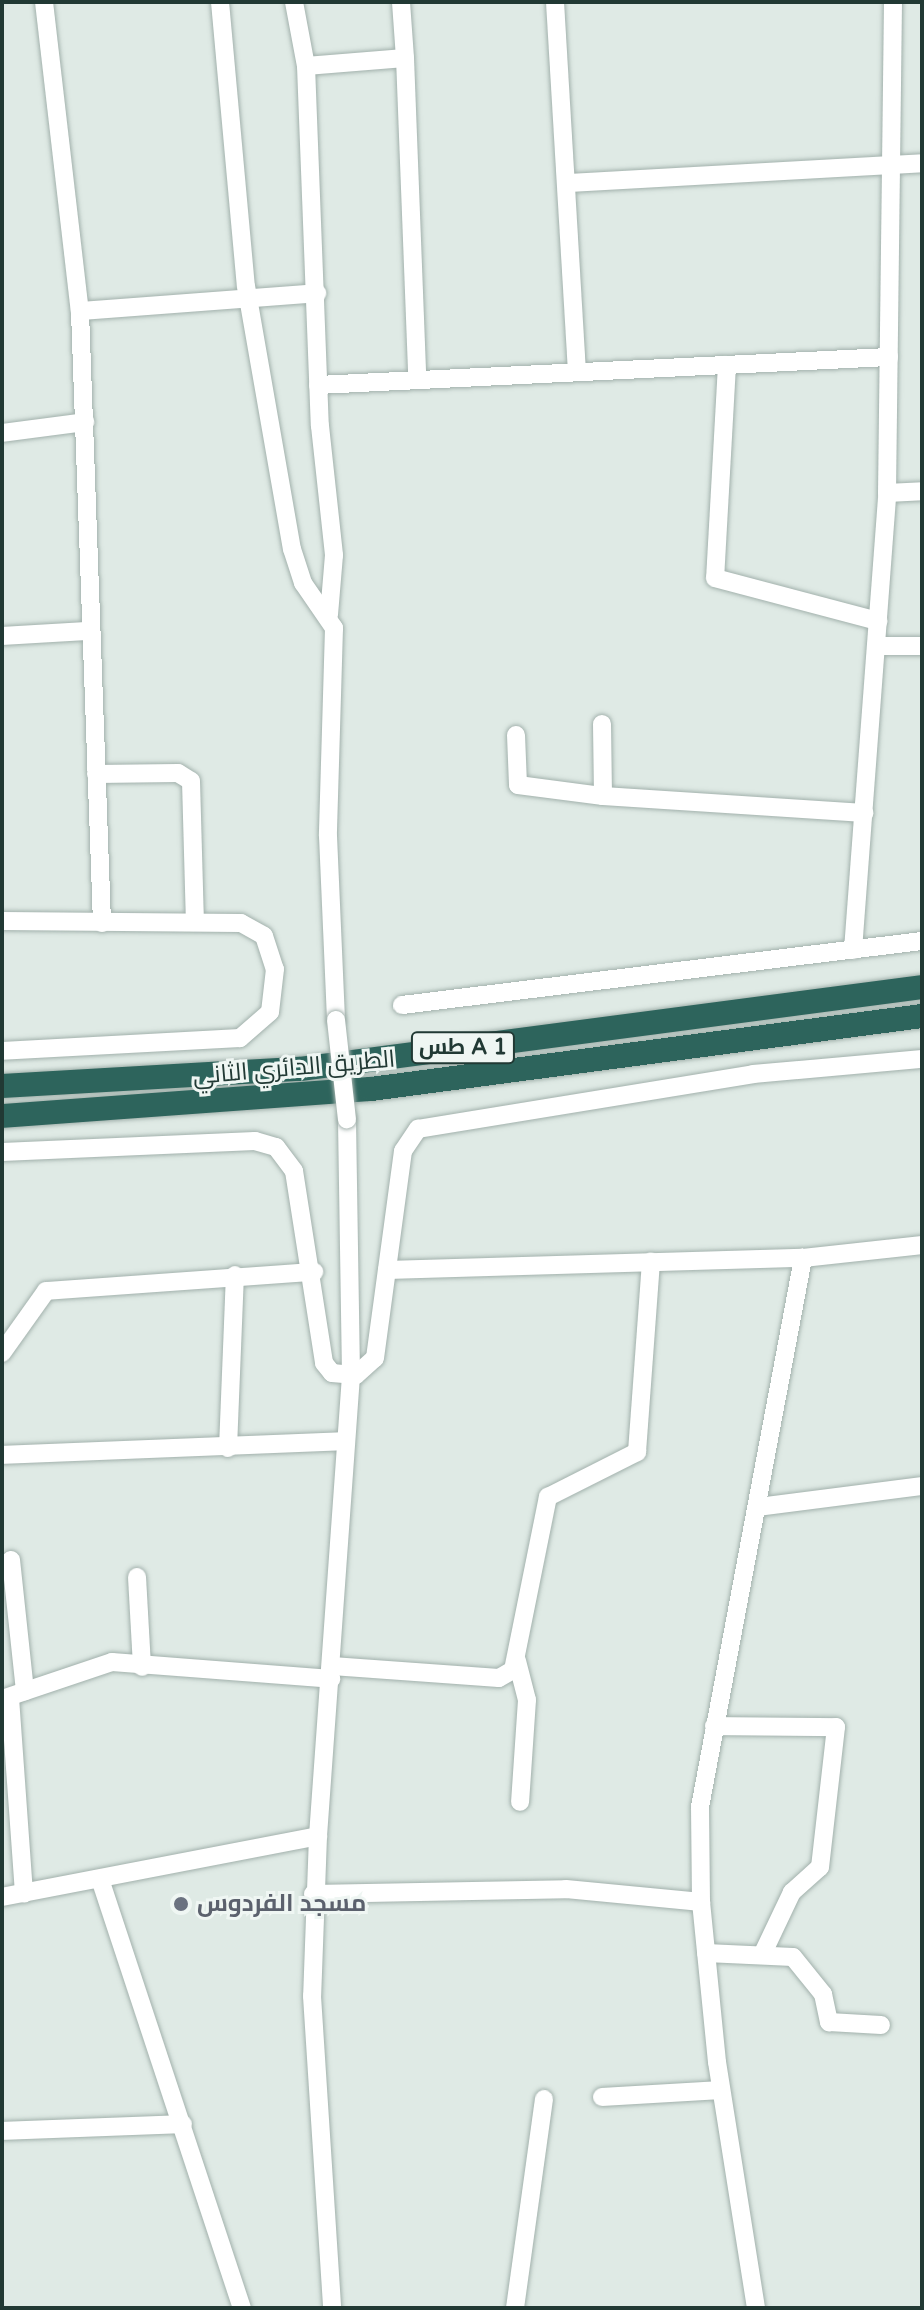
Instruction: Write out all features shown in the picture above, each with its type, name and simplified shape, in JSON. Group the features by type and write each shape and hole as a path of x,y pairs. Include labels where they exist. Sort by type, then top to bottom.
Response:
{"highway":[{"name":"الطريق الدائري الثاني","path":"2,1086 300,1069 922,987"},
{"name":"الطريق الدائري الثاني","path":"2,1116 371,1089 917,1019"}],"street":[{"path":"44,2 80,311 85,422 86,631 102,923"},
{"path":"220,2 250,301 296,567 329,615"},
{"path":"294,2 306,66 317,293 318,385 334,555 329,615 336,1020 347,1119 351,1375 313,1894 332,2308"},
{"path":"401,2 417,377"},
{"path":"555,2 569,183 577,370"},
{"path":"853,950 887,493 887,162 893,2"},
{"path":"306,66 405,58"},
{"path":"569,183 887,162 922,163"},
{"path":"80,311 250,301 317,293"},
{"path":"318,385 417,377 889,357"},
{"path":"727,365 715,578 878,621"},
{"path":"2,433 85,422"},
{"path":"887,493 922,491"},
{"path":"2,636 86,631"},
{"path":"876,646 922,646"},
{"path":"602,724 603,796"},
{"path":"516,735 518,785 603,796 864,813"},
{"path":"96,774 178,773 191,781 195,922"},
{"path":"2,921 241,923 269,944 272,1005 254,1031 223,1041 2,1051"},
{"path":"402,1005 922,941"},
{"path":"351,1375 374,1363 404,1146 423,1127 796,1068 922,1059"},
{"path":"2,1152 270,1144 294,1171 314,1272 324,1363 351,1375"},
{"path":"387,1270 803,1258 922,1245"},
{"path":"756,2308 721,2090 701,1902 700,1807 803,1258"},
{"path":"520,1802 527,1700 517,1661 548,1497 637,1452 651,1262"},
{"path":"2,1353 46,1291 235,1275 314,1272"},
{"path":"228,1448 235,1275"},
{"path":"2,1455 346,1441"},
{"path":"758,1507 922,1486"},
{"path":"11,1560 13,1696 24,1893"},
{"path":"137,1577 142,1667"},
{"path":"13,1696 98,1663 499,1678 517,1661"},
{"path":"714,1726 836,1727 820,1867 792,1892 763,1953"},
{"path":"2,1897 318,1836"},
{"path":"100,1879 242,2308"},
{"path":"313,1894 566,1889 701,1902"},
{"path":"706,1953 763,1953 803,1962 832,2025 881,2025"},
{"path":"602,2097 721,2090"},
{"path":"515,2308 544,2099"},
{"path":"2,2131 183,2124"}],"place":[{"name":"مسجد الفردوس","path":"181,1904"}]}
